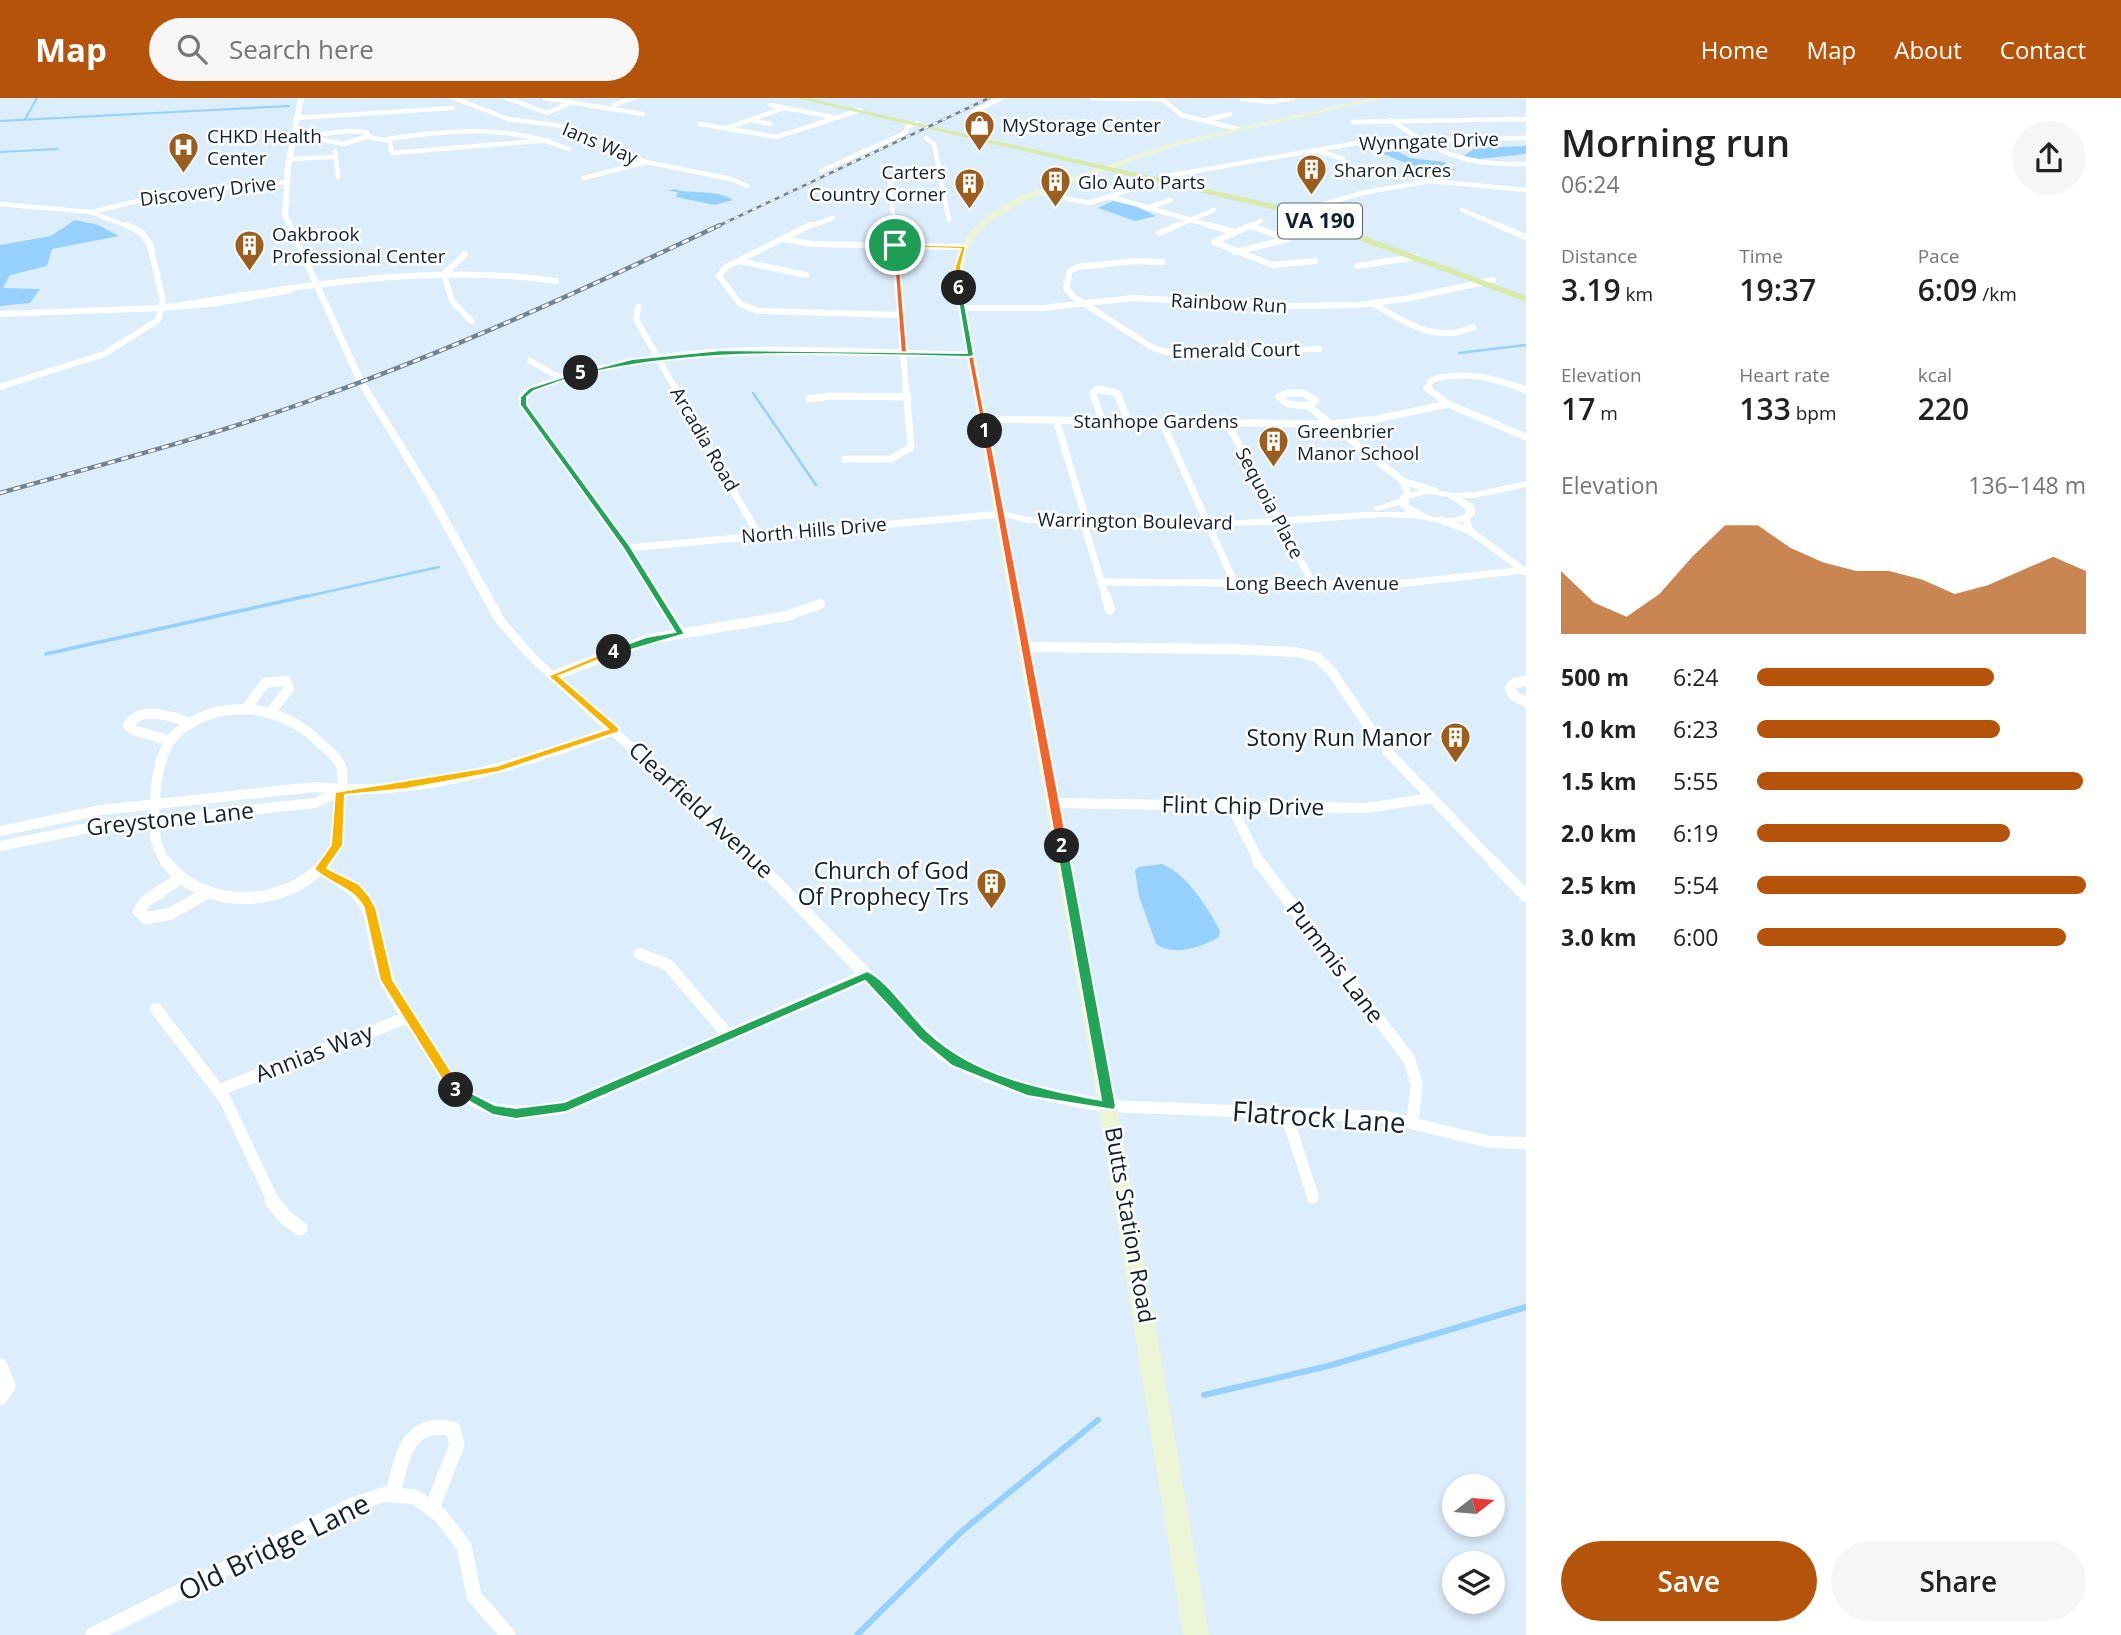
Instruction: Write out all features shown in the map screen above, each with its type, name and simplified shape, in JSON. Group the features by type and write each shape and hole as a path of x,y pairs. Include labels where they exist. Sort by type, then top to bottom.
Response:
{"main road":[{"name":"VA 190","path":"799,98 1167,176 1306,210 1526,292"},
{"name":"VA 190","path":"822,98 1106,164 1294,213 1526,299"},
{"path":"1235,128 1363,98"},
{"path":"964,247 991,217 1037,192 1147,147 1381,98"},
{"name":"Butts Station Road","path":"964,247 957,272 963,308 1109,1106 1196,1635"}],"street":[{"name":"Clearfield Avenue","path":"301,98 286,183 285,215 361,382 430,494 501,622 553,676 752,856 924,1036 957,1062 1027,1091 1109,1106"},
{"name":"Ians Way","path":"454,98 508,119 566,127 646,162 747,186"},
{"path":"507,98 547,113 568,104"},
{"path":"524,104 549,98 568,104 614,108 643,114"},
{"path":"614,108 633,98"},
{"path":"972,117 974,111 1001,98"},
{"path":"1092,98 1162,99 1174,111 1201,121 1235,128"},
{"path":"1242,99 1270,102 1293,98"},
{"path":"453,108 466,103"},
{"path":"769,105 835,118"},
{"path":"297,118 476,107"},
{"path":"725,128 784,108"},
{"path":"700,124 777,137 860,110"},
{"path":"1201,121 1230,114"},
{"path":"1353,122 1526,119"},
{"path":"749,120 770,124"},
{"path":"1391,121 1438,153 1456,160 1485,165 1526,164"},
{"path":"821,170 905,133 907,127 917,123"},
{"path":"320,137 324,142 339,144 368,137 387,139 479,129 532,133 566,127"},
{"path":"294,138 353,131 366,132 368,137"},
{"path":"532,133 568,149"},
{"path":"926,138 934,144 949,220"},
{"name":"Wynngate Drive","path":"1167,176 1369,141 1526,138"},
{"path":"387,139 391,143 392,153 549,140"},
{"path":"1314,149 1343,159"},
{"path":"290,159 335,154 338,177"},
{"path":"584,178 646,162"},
{"path":"707,175 725,167"},
{"path":"845,459 876,461 895,458 909,450 911,445 890,181 907,172 939,170"},
{"path":"1294,213 1362,193 1430,181 1454,181 1526,190"},
{"name":"Discovery Drive","path":"90,212 170,193 286,183"},
{"name":"Discovery Drive","path":"100,215 173,196 286,183"},
{"path":"1037,192 1085,203 1129,190"},
{"path":"877,195 891,195"},
{"path":"1111,197 1234,232"},
{"path":"1150,208 1171,200"},
{"path":"0,204 90,212 134,228 147,238 156,266 162,308 158,320 150,327 110,350 58,370 0,387"},
{"path":"1159,233 1214,210"},
{"path":"1462,211 1526,237"},
{"path":"833,218 818,221 782,239 739,261 719,275 740,304 748,308 775,313 901,315"},
{"path":"1261,221 1214,242 1272,265 1315,261"},
{"path":"1235,252 1288,239 1260,227 1248,226"},
{"path":"782,239 813,244 964,247"},
{"path":"444,274 465,254"},
{"path":"1357,266 1416,257"},
{"path":"739,261 806,275"},
{"path":"1083,303 1066,288 1073,268 1136,261 1161,262"},
{"path":"444,274 450,297 460,314 471,321"},
{"path":"0,314 162,308 316,286 444,274 509,274 556,281"},
{"name":"Rainbow Run","path":"963,308 1042,308 1133,298 1291,306 1374,304 1493,280"},
{"name":"Emerald Court","path":"1083,303 1153,348 1167,352 1319,349"},
{"path":"1374,304 1429,332 1449,334 1473,327"},
{"name":"Arcadia Road","path":"638,307 636,318 758,534"},
{"path":"681,634 627,548 523,405 523,397 532,389 562,379 615,364 659,358 748,351 971,355"},
{"path":"530,361 562,379"},
{"path":"1526,390 1474,376 1449,375 1427,384 1430,394 1448,404 1526,437"},
{"path":"1103,424 1093,393 1106,389 1117,393 1129,424"},
{"path":"1308,406 1316,400 1304,393 1285,393 1279,397 1288,404 1308,406 1403,481 1434,491"},
{"path":"809,400 830,396 908,397"},
{"name":"Stanhope Gardens","path":"983,422 1319,427 1377,419 1448,404"},
{"path":"1056,423 1110,610"},
{"name":"Stanhope Gardens","path":"1056,423 1076,426 1103,424"},
{"path":"1163,424 1235,584"},
{"name":"Sequoia Place","path":"1229,425 1313,584"},
{"path":"1403,481 1408,509 1421,516"},
{"path":"1451,495 1475,495 1526,484"},
{"name":"Warrington Boulevard","path":"1277,518 1377,508 1434,491 1451,495"},
{"path":"1451,495 1471,507 1526,493"},
{"path":"1470,531 1466,518 1470,515 1471,507"},
{"name":"North Hills Drive","path":"627,548 1001,514"},
{"name":"Warrington Boulevard","path":"1001,514 1028,520 1397,514 1441,520 1466,518"},
{"path":"1441,520 1470,531 1525,572"},
{"name":"Long Beech Avenue","path":"1101,582 1397,584 1525,572"},
{"path":"553,676 649,639 793,615 820,604"},
{"path":"1026,647 1230,649 1296,652 1317,657 1332,672 1383,746 1526,896"},
{"path":"246,709 265,683 286,681 289,690 272,710"},
{"path":"1526,681 1515,683 1510,688 1514,695 1526,702"},
{"path":"246,709 272,710 296,721 335,758 342,775 337,845 320,869 286,889 265,895 223,898 205,894 181,878 158,852 154,843 160,755 168,740 192,723 217,714 246,709"},
{"path":"168,740 133,730 128,725 133,718 151,712 192,723"},
{"name":"Greystone Lane","path":"0,831 70,815 156,804 315,788 340,792 406,786 498,769 615,730"},
{"name":"Greystone Lane","path":"0,846 71,831 315,803 340,792"},
{"name":"Flint Chip Drive","path":"1054,803 1367,808 1432,798"},
{"name":"Pummis Lane","path":"1232,807 1257,860 1409,1059 1417,1085 1412,1122"},
{"path":"320,869 355,887 364,897 370,908 387,980 409,1017 456,1090 493,1109 516,1113 566,1107 867,975"},
{"path":"181,878 146,901 139,911 146,918 159,918 176,913 205,894"},
{"path":"640,954 668,965 728,1035"},
{"path":"156,1009 219,1090 234,1115 272,1204 285,1220 300,1228"},
{"name":"Annias Way","path":"219,1090 409,1017"},
{"name":"Flatrock Lane","path":"1109,1106 1386,1117 1490,1142 1526,1143"},
{"path":"1286,1113 1313,1197"},
{"path":"0,1366 8,1386 0,1398"},
{"path":"392,1495 411,1436 424,1427 439,1424 453,1429 457,1445 432,1508"},
{"name":"Old Bridge Lane","path":"93,1635 355,1504 392,1495 415,1497 440,1514 464,1546 474,1596 508,1635"}],"water":[{"path":"1526,146 1526,154 1479,159 1462,157 1475,148"},
{"path":"1395,150 1410,158 1444,162 1455,170 1427,169 1382,153"},
{"path":"675,189 718,194 733,200 715,205 676,197 678,192 668,191"},
{"path":"1113,201 1135,206 1156,216 1135,221 1098,208"},
{"path":"75,220 98,225 119,236 52,249 47,266 10,275 3,288 40,289 30,303 0,306 0,245 51,236"},
{"path":"1162,864 1180,875 1196,893 1220,931 1219,937 1196,947 1179,950 1163,948 1156,944 1139,896 1135,871 1138,867"}],"waterway":[{"path":"25,119 37,98"},
{"path":"0,121 289,106"},
{"path":"0,152 58,149"},
{"path":"1459,353 1526,345"},
{"path":"753,393 816,485"},
{"path":"299,598 439,567"},
{"path":"46,654 307,596"},
{"path":"1204,1395 1328,1366 1526,1307"},
{"path":"857,1635 961,1532 1098,1420"}],"railway":[{"path":"716,227 989,98"},
{"path":"0,493 241,424 371,378 522,316 720,225"}],"place":[{"name":"MyStorage Center","path":"979,152"},
{"name":"CHKD Health Center","path":"184,174"},
{"name":"Sharon Acres","path":"1311,197"},
{"name":"Glo Auto Parts","path":"1055,209"},
{"name":"Carters Country Corner","path":"969,210"},
{"name":"Oakbrook Professional Center","path":"249,272"},
{"name":"Greenbrier Manor School","path":"1274,469"},
{"name":"Stony Run Manor","path":"1455,765"},
{"name":"Church of God Of Prophecy Trs","path":"992,911"}],"route":[{"path":"895,245 904,354 971,355 1109,1106 1050,1098 992,1079 957,1062 943,1054 924,1036 867,975 566,1107 516,1113 493,1109 472,1101 456,1090 444,1075 387,980 370,908 364,897 355,887 320,869 331,858 337,845 341,812 340,792 406,786 498,769 541,757 615,730 553,676 649,639 681,634 627,548 523,405 523,397 538,386 615,364 722,352 971,355 957,272 964,247 895,245"}]}
